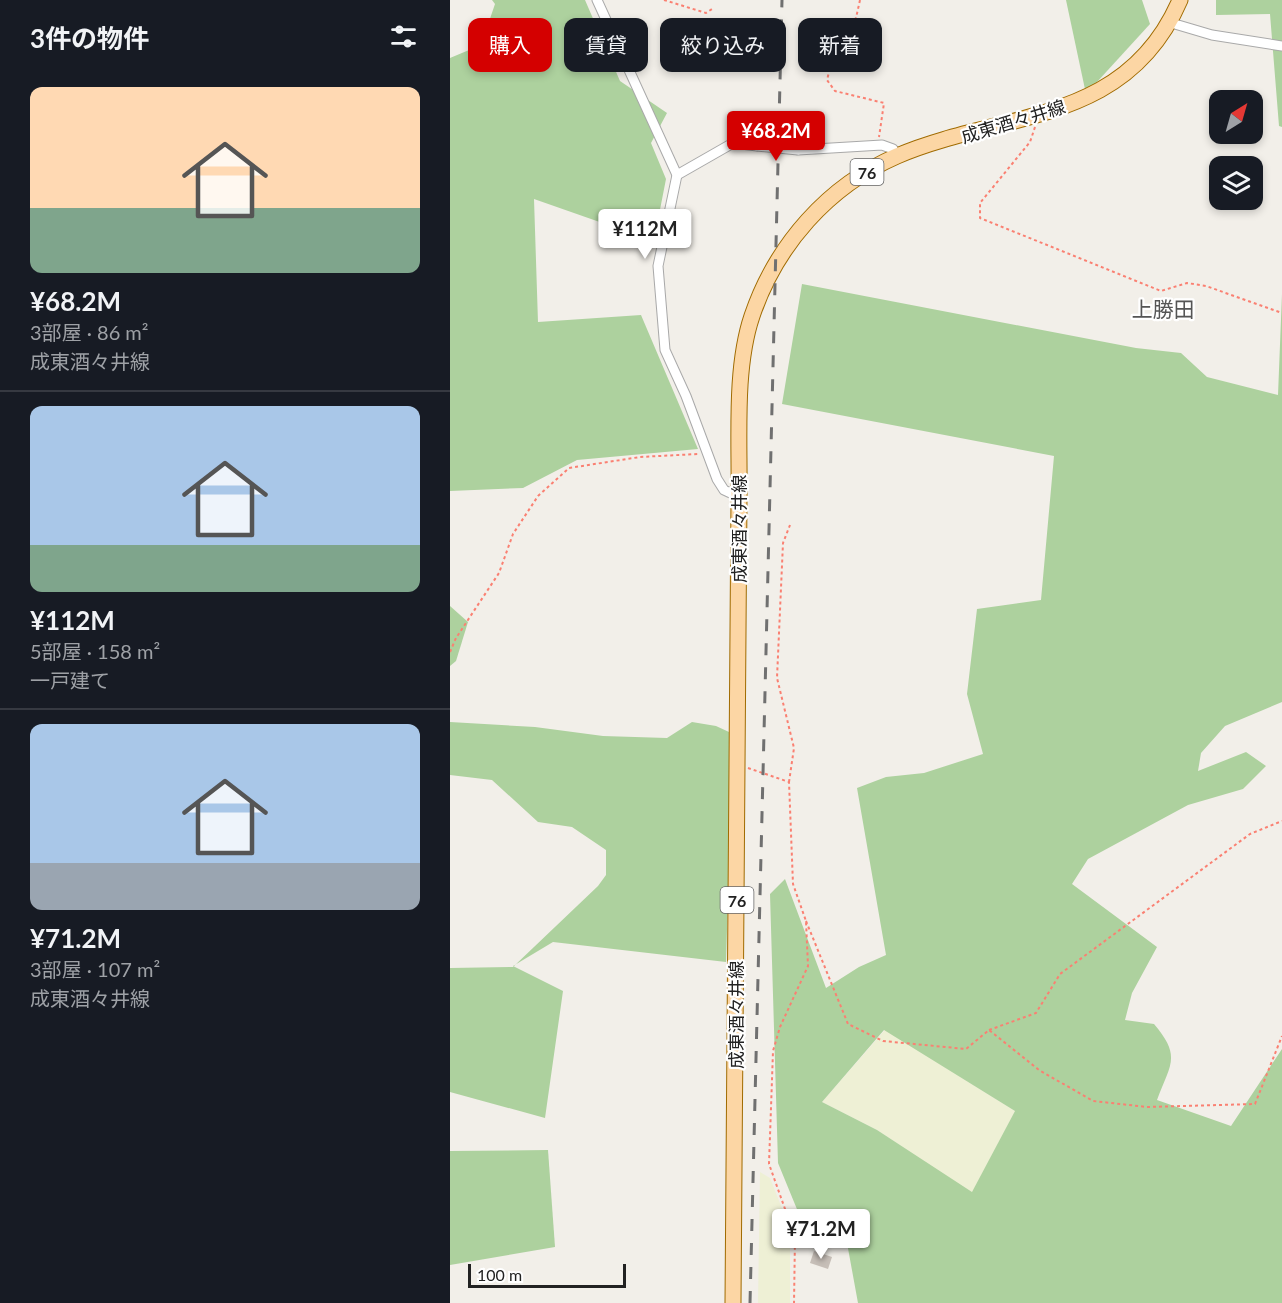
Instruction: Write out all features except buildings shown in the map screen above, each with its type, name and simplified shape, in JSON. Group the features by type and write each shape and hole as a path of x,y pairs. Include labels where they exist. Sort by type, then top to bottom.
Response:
{"main road":[{"name":"成東酒々井線","path":"733,1303 739,497 741,400 745,346 751,317 761,294 798,229 827,199 857,178 897,156 1038,116 1098,93 1137,62 1168,22 1180,0"}],"street":[{"path":"597,0 677,175 658,266 665,350 686,396 706,454 724,490 739,497"},
{"path":"1168,22 1212,35 1282,46"},
{"path":"677,175 733,143 798,150 878,146 893,149 897,156"}],"path":[{"path":"664,0 706,13 712,9"},
{"path":"860,0 856,18 839,33 828,80 835,91 884,103 878,146"},
{"path":"1038,116 1030,142 980,203 980,218 1161,291 1187,283 1206,286 1282,313"},
{"path":"450,652 456,638 500,573 513,534 538,496 569,468 639,458 706,454"},
{"path":"790,525 783,543 777,678 794,748 789,782 793,884 848,1024 883,1041 966,1048 989,1030 1036,1013 1060,974 1250,834 1282,821"},
{"path":"738,764 789,782"},
{"path":"794,1303 795,1238 769,1164 772,1051 808,966 806,921"},
{"path":"989,1030 1039,1070 1093,1101 1147,1107 1255,1104 1282,1036"}],"green space":[{"path":"492,0 585,0 593,18 564,18 564,72 616,72 620,81 667,113 651,143 666,179 656,230 631,233 534,199 538,322 641,315 698,449 577,460 523,488 450,491 450,58 468,50 468,72 552,72 552,18 490,18 495,4"},
{"path":"1066,0 1142,0 1150,24 1086,94"},
{"path":"1216,0 1282,0 1282,127 1279,126 1270,14 1216,15"},
{"path":"802,284 1136,348 1181,353 1207,377 1278,395 1282,294 1282,702 1225,726 1201,753 1198,771 1246,752 1266,766 1243,789 1188,805 1088,859 1072,884 1157,947 1132,993 1125,1020 1154,1024 1168,1045 1171,1061 1157,1100 1231,1126 1282,1049 1282,1303 858,1303 845,1232 801,1219 778,1163 770,894 785,879 826,988 859,967 886,955 857,788 886,777 924,773 983,754 967,694 977,609 1041,600 1054,456 782,404","holes":["884,1030 1015,1111 972,1192 877,1130 822,1102"]},
{"path":"450,606 468,622 456,661 450,666"},
{"path":"450,722 535,727 603,736 667,738 692,722 716,726 729,732 739,756 730,830 726,962 553,942 516,964 598,886 606,875 606,850 572,827 538,822 492,780 450,775"},
{"path":"514,966 563,991 545,1118 450,1092 450,968"},
{"path":"885,1030 1015,1111 972,1193 877,1130 822,1102"},
{"path":"548,1150 555,1247 450,1265 450,1151"},
{"path":"760,1172 770,1178 785,1216 790,1244 790,1303 758,1303"}],"railway":[{"path":"750,1303 782,0"}],"district":[{"name":"上勝田","path":"1163,308"}]}
